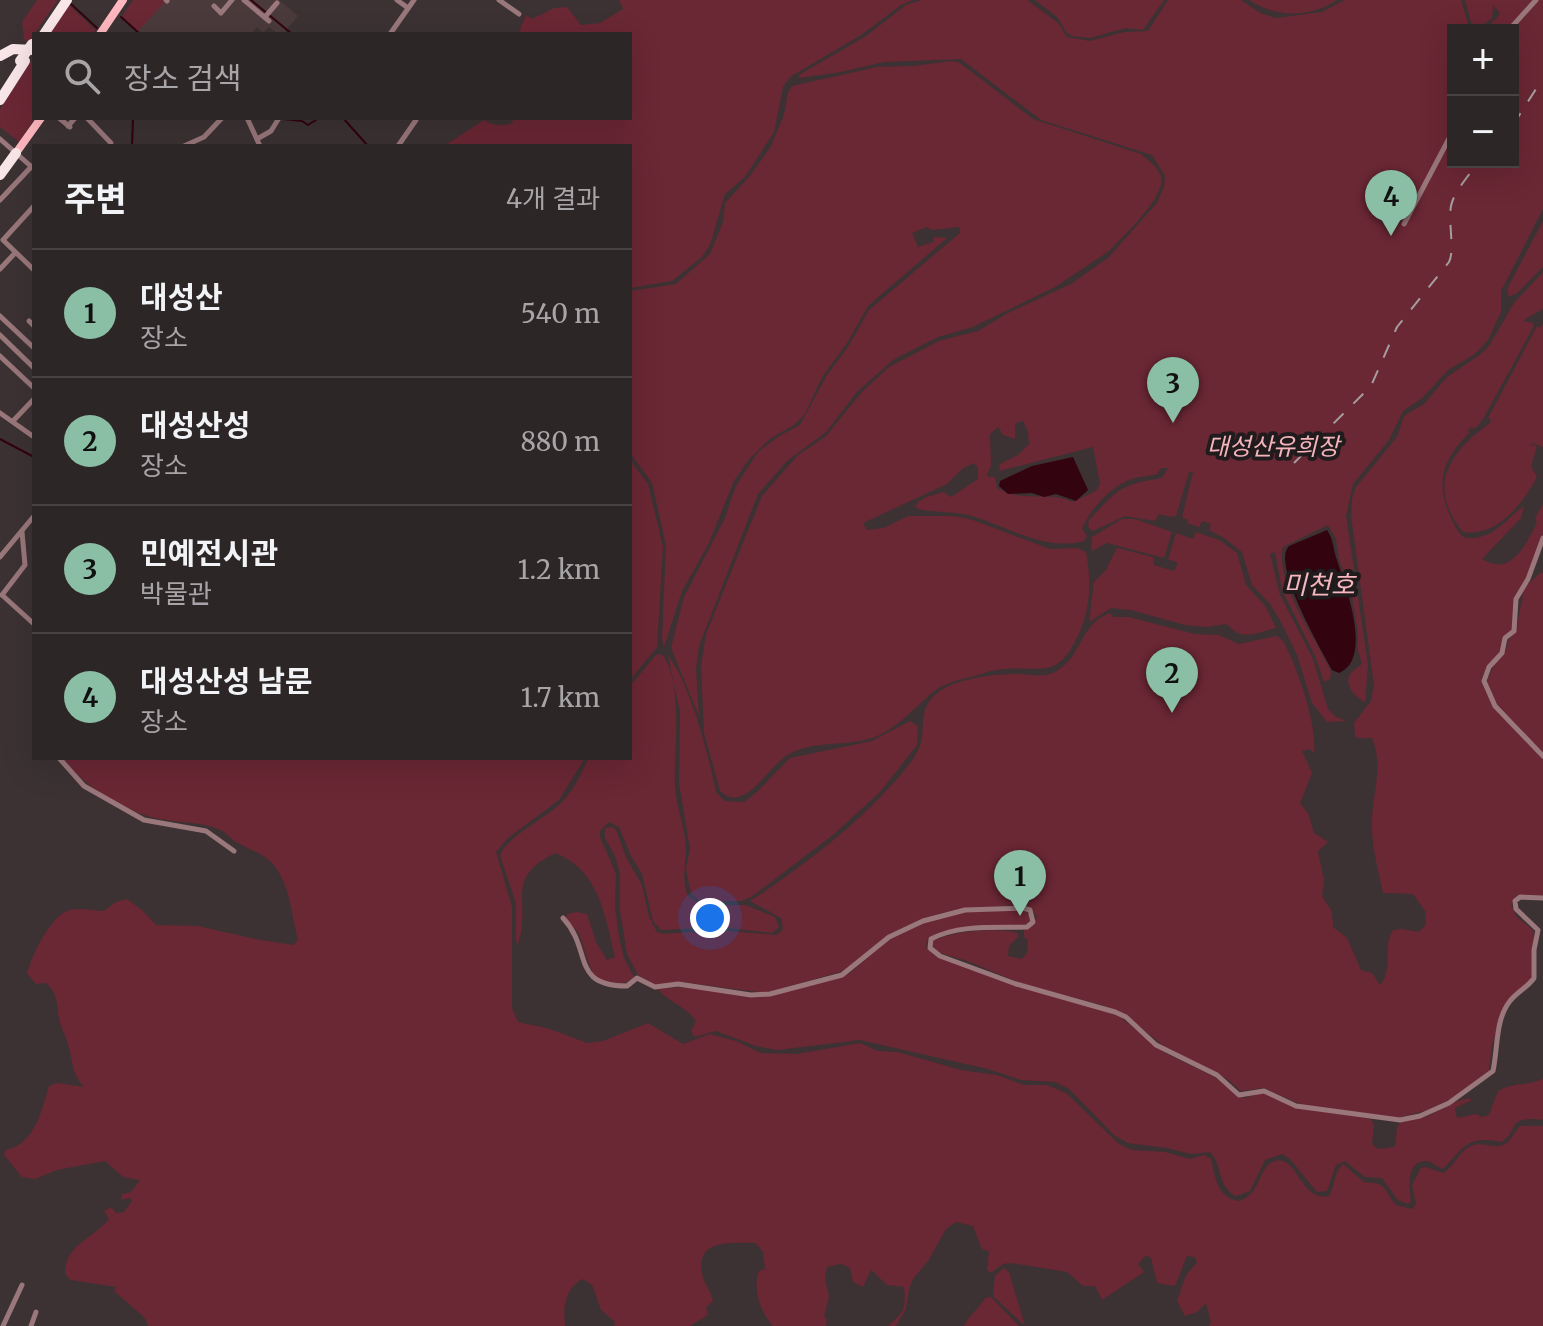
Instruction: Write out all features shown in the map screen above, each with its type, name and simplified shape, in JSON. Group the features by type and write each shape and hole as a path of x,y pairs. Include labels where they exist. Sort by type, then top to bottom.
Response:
{"highway":[{"path":"43,32 65,0"},
{"path":"0,56 32,43"},
{"path":"0,92 32,47"},
{"path":"0,100 22,61"},
{"path":"0,175 16,153"}],"main road":[{"path":"101,32 123,0"},
{"path":"16,153 40,120"}],"street":[{"path":"214,6 221,13 232,0"},
{"path":"244,0 268,16 277,3"},
{"path":"397,0 408,8"},
{"path":"391,32 414,0"},
{"path":"499,0 519,14"},
{"path":"1514,24 1536,0"},
{"path":"89,120 111,143"},
{"path":"188,144 204,137 220,120"},
{"path":"248,120 259,144"},
{"path":"399,144 416,120"},
{"path":"257,139 271,131 278,121"},
{"path":"0,139 32,168 0,200"},
{"path":"1404,224 1447,142"},
{"path":"32,208 3,240 32,268"},
{"path":"0,269 15,253"},
{"path":"0,316 32,346"},
{"path":"0,335 32,366"},
{"path":"0,356 32,386"},
{"path":"13,422 32,401"},
{"path":"0,413 32,436"},
{"path":"0,557 32,519"},
{"path":"22,532 26,556 24,570 1,594 32,622"},
{"path":"1543,538 1528,579 1516,599 1514,631 1505,638 1502,653 1489,667 1484,681 1495,706 1543,756"},
{"path":"61,760 84,786 144,820 206,831 234,851"},
{"path":"563,918 576,934 589,975 603,983 627,986 637,978 655,987 678,984 751,995 770,994 842,975 889,937 923,921 965,910 1023,908 1030,910 1033,916 1033,922 1027,927 980,927 942,934 931,939 930,948 940,956 1016,984 1126,1017 1156,1045 1217,1075 1239,1095 1264,1091 1296,1106 1400,1120 1420,1116 1449,1103 1493,1071 1496,1041 1505,1009 1534,978 1534,950 1541,930 1514,905 1520,897 1543,898"},
{"path":"3,1326 22,1285"},
{"path":"31,1326 36,1312"}],"shaded area":[{"path":"166,0 279,0 298,16 285,32 275,32 269,27 264,32 257,27 253,32 138,30"}],"green space":[{"path":"37,0 58,0 36,32 32,32 28,43 24,39 22,22"},
{"path":"133,0 165,2 138,31 122,16"},
{"path":"619,0 913,0 790,77 783,87 774,132 745,177 725,194 710,245 702,257 672,281 632,288 632,144 447,144 484,120 502,125 510,124 512,120 632,120 632,32 519,32 526,15 532,19 554,8 567,7 581,25 600,23 623,9"},
{"name":"대성산유희장","path":"922,0 1027,0 1058,23 1067,37 1090,41 1124,32 1148,31 1168,0 1241,0 1260,13 1276,18 1322,12 1345,0 1461,0 1468,24 1447,24 1447,168 1519,168 1519,24 1491,24 1500,14 1493,5 1492,19 1484,24 1471,24 1465,0 1543,0 1543,209 1501,291 1501,312 1488,340 1475,354 1448,370 1422,398 1403,411 1389,440 1353,484 1346,516 1368,665 1365,702 1349,685 1350,675 1362,663 1351,591 1339,560 1336,539 1328,525 1283,547 1282,562 1298,610 1331,672 1330,679 1324,682 1315,656 1282,590 1275,552 1270,554 1280,595 1313,659 1328,709 1336,717 1347,721 1327,722 1312,703 1297,655 1270,604 1252,585 1242,552 1209,530 1211,524 1202,521 1199,527 1187,523 1188,520 1182,517 1193,472 1189,472 1176,516 1159,514 1155,521 1125,516 1093,531 1088,527 1089,520 1114,495 1128,486 1162,478 1168,468 1161,468 1157,474 1129,480 1106,495 1085,522 1082,529 1087,536 1084,541 1054,543 968,515 918,509 915,506 924,498 943,492 951,497 978,479 978,468 974,463 963,468 947,484 863,523 867,530 884,528 908,516 954,516 1050,549 1077,548 1086,552 1088,602 1072,648 1063,659 1046,668 996,670 949,683 878,736 800,749 782,759 747,793 729,797 720,791 704,733 701,666 706,634 762,496 797,456 826,436 862,392 889,367 939,341 978,331 1008,313 1071,284 1108,258 1157,203 1164,187 1165,176 1152,155 1041,120 961,59 884,62 799,78 799,75 866,36 906,5","holes":["1023,421 1029,444 1018,455 1000,464 999,471 1093,447 1100,484 1096,491 1073,502 1054,497 1015,495 997,488 995,477 987,474 991,466 990,434 998,427 1003,435 1015,439 1015,423"]},
{"path":"1035,0 1164,0 1143,30 1126,28 1090,38 1067,33 1057,17"},
{"path":"1249,0 1337,0 1315,10 1293,14 1270,10"},
{"path":"69,5 95,30 94,32 50,32"},
{"path":"32,59 34,120 19,142 0,127 0,109"},
{"path":"952,61 960,63 1033,119 1141,154 1155,166 1161,176 1161,185 1155,199 1138,221 1109,251 1055,287 973,327 938,337 893,360 857,392 826,432 787,461 758,494 699,646 696,669 699,716 671,648 684,597 724,520 736,486 758,452 800,425 827,375 848,347 869,310 960,233 959,227 932,230 927,227 912,233 918,247 933,242 934,237 947,238 868,306 847,343 822,377 805,414 794,425 771,438 750,458 734,481 708,545 682,591 664,647 666,546 652,483 632,456 632,291 676,284 710,254 723,222 725,203 770,148 792,86 877,67"},
{"path":"1543,221 1543,267 1516,294 1510,296 1508,287"},
{"path":"1543,272 1543,309 1525,319 1534,326 1483,419 1475,429 1472,427 1468,430 1469,433 1451,455 1442,487 1448,511 1459,533 1465,538 1488,534 1524,506 1521,518 1482,559 1492,564 1509,562 1522,549 1537,523 1535,518 1543,504 1543,534 1528,575 1514,598 1512,629 1483,675 1483,684 1496,707 1543,759 1543,896 1517,895 1511,904 1516,916 1534,931 1532,978 1502,1012 1492,1045 1489,1071 1453,1098 1428,1110 1398,1118 1305,1106 1264,1088 1241,1091 1226,1078 1165,1047 1123,1013 1022,984 934,951 932,941 962,932 1009,931 1018,933 1018,937 1009,946 1008,956 1022,959 1027,953 1028,940 1024,937 1024,930 1033,925 1037,917 1031,908 1014,905 954,910 922,919 889,934 847,970 765,993 681,982 656,985 638,975 627,954 620,911 620,874 605,838 605,828 613,827 616,830 626,857 642,885 649,917 657,932 717,930 777,935 783,929 781,918 750,901 839,835 900,776 920,747 924,714 940,691 977,678 1053,673 1072,657 1092,625 1110,613 1113,617 1129,617 1194,634 1219,635 1239,644 1277,636 1284,642 1300,681 1313,727 1314,754 1310,749 1302,751 1312,773 1300,803 1308,813 1314,833 1328,842 1318,851 1324,881 1322,896 1332,912 1333,927 1347,938 1361,970 1372,973 1380,985 1386,972 1388,944 1393,930 1419,932 1426,924 1425,911 1413,894 1383,893 1375,855 1372,819 1376,749 1372,738 1355,736 1354,723 1371,701 1374,685 1351,516 1352,499 1356,487 1397,437 1404,416 1424,404 1447,377 1489,346 1514,303"},
{"path":"1543,324 1543,447 1532,443 1530,447 1533,444 1537,447 1531,466 1537,477 1516,508 1498,524 1476,532 1463,532 1446,500 1444,485 1447,472 1463,446 1490,423 1488,418 1537,326 1540,328"},
{"path":"632,463 648,484 663,547 657,647 632,678"},
{"path":"1122,519 1135,519 1172,532 1164,558 1107,543 1091,551 1092,537"},
{"path":"1196,532 1219,540 1237,553 1246,585 1266,607 1276,628 1244,634 1227,624 1206,627 1185,625 1131,610 1111,608 1089,622 1094,582 1106,570 1117,548 1153,557 1154,565 1174,571 1178,563 1168,559 1176,533 1193,539"},
{"path":"1543,573 1543,753 1494,702 1487,681 1495,663 1505,652 1509,639 1516,632 1524,588"},
{"path":"661,654 673,680 675,787 686,848 684,878 688,896 703,905 745,905 775,917 779,927 772,933 720,927 661,930 653,921 642,874 619,827 609,822 600,831 600,837 616,874 615,908 619,938 624,958 634,977 614,983 593,975 579,934 566,918 567,914 577,912 587,914 596,942 607,960 615,957 598,896 582,870 555,853 529,872 522,892 518,944 516,903 500,856 517,835 562,802 588,760 632,760 632,684 656,655"},
{"path":"668,656 691,701 716,792 725,801 744,802 790,758 872,741 910,721 918,726 917,745 880,792 833,835 751,897 741,901 701,902 691,894 686,869 690,849 679,783 680,712"},
{"path":"65,760 584,760 559,800 508,838 496,852 512,907 512,1008 518,1022 550,1029 587,1043 603,1041 648,1023 683,1044 710,1034 736,1041 761,1053 797,1054 860,1043 878,1051 898,1052 961,1070 997,1075 1024,1085 1047,1085 1066,1093 1119,1144 1132,1150 1165,1152 1190,1159 1204,1155 1211,1159 1221,1191 1238,1201 1256,1188 1269,1164 1282,1161 1289,1164 1305,1186 1320,1196 1329,1196 1343,1164 1364,1182 1381,1185 1396,1205 1412,1209 1416,1204 1412,1185 1421,1168 1443,1173 1471,1146 1503,1145 1520,1126 1543,1126 1543,1326 1209,1326 1211,1322 1206,1303 1197,1312 1185,1316 1177,1301 1186,1275 1197,1263 1195,1257 1187,1256 1175,1286 1157,1283 1151,1258 1146,1255 1138,1264 1144,1272 1102,1300 1095,1286 1083,1286 1067,1272 1011,1263 1003,1264 991,1273 987,1270 989,1251 982,1249 973,1226 956,1222 946,1229 928,1261 913,1279 906,1309 896,1326 888,1326 903,1309 904,1287 887,1285 871,1270 863,1287 853,1282 850,1268 841,1264 827,1267 825,1278 829,1297 824,1316 826,1326 773,1326 761,1308 757,1293 759,1271 765,1269 763,1252 756,1243 726,1243 716,1245 704,1255 701,1264 703,1277 713,1301 706,1307 708,1315 690,1326 614,1326 615,1322 601,1310 592,1285 583,1279 572,1287 566,1299 565,1326 148,1326 145,1318 114,1291 116,1287 71,1280 65,1274 66,1264 74,1249 109,1219 104,1211 111,1207 116,1213 124,1212 132,1201 130,1198 121,1200 122,1194 131,1192 140,1180 123,1177 105,1161 57,1170 35,1179 22,1177 4,1155 6,1150 16,1147 30,1134 49,1086 57,1083 84,1087 74,1071 54,992 46,983 36,984 27,973 29,966 47,931 65,912 79,909 104,911 116,902 127,899 156,925 198,926 293,945 298,940 287,891 269,860 215,828 155,818 116,803 92,787"},
{"path":"965,911 1026,911 1031,917 1030,922 938,933 927,940 926,947 934,955 1119,1016 1165,1053 1215,1077 1238,1096 1245,1098 1260,1093 1270,1094 1295,1107 1371,1119 1374,1125 1372,1144 1378,1149 1395,1147 1397,1127 1401,1122 1428,1116 1468,1098 1472,1100 1455,1108 1457,1118 1489,1115 1498,1091 1543,1079 1543,1120 1518,1122 1501,1142 1473,1142 1461,1149 1443,1169 1425,1161 1414,1166 1410,1184 1411,1202 1408,1204 1398,1200 1382,1178 1365,1177 1345,1161 1336,1165 1327,1191 1317,1192 1290,1159 1282,1154 1265,1160 1250,1191 1236,1196 1223,1182 1210,1152 1191,1154 1128,1143 1114,1135 1069,1089 1055,1082 1021,1080 988,1069 860,1040 777,1050 756,1046 716,1031 694,1037 691,1031 696,1021 658,989 683,987 756,996 842,977 889,939 924,923"},
{"path":"1004,1268 1009,1272 1025,1326 993,1296 995,1276"},
{"path":"991,1297 1019,1326 964,1326 985,1298"}],"water":[{"path":"1073,457 1088,490 1076,501 1056,494 1044,497 1032,493 1008,494 999,486 1000,481 1032,466"},
{"name":"미천호","path":"1327,530 1350,603 1356,638 1355,653 1349,665 1339,673 1332,670 1300,607 1285,556 1289,546"}],"waterway":[{"path":"251,0 290,32"},
{"path":"71,4 97,28"},
{"path":"121,17 138,32"},
{"path":"132,144 133,120"},
{"path":"293,120 308,125 316,120"},
{"path":"345,120 366,144"},
{"path":"0,439 32,456"}],"railway":[{"path":"1519,116 1543,78"},
{"path":"1294,463 1371,386 1397,327 1449,262 1451,206 1474,168"}],"place":[{"name":"대성산성 남문","path":"1391,236"},
{"name":"민예전시관","path":"1173,423"},
{"name":"대성산성","path":"1172,713"},
{"name":"대성산","path":"1020,916"}]}
